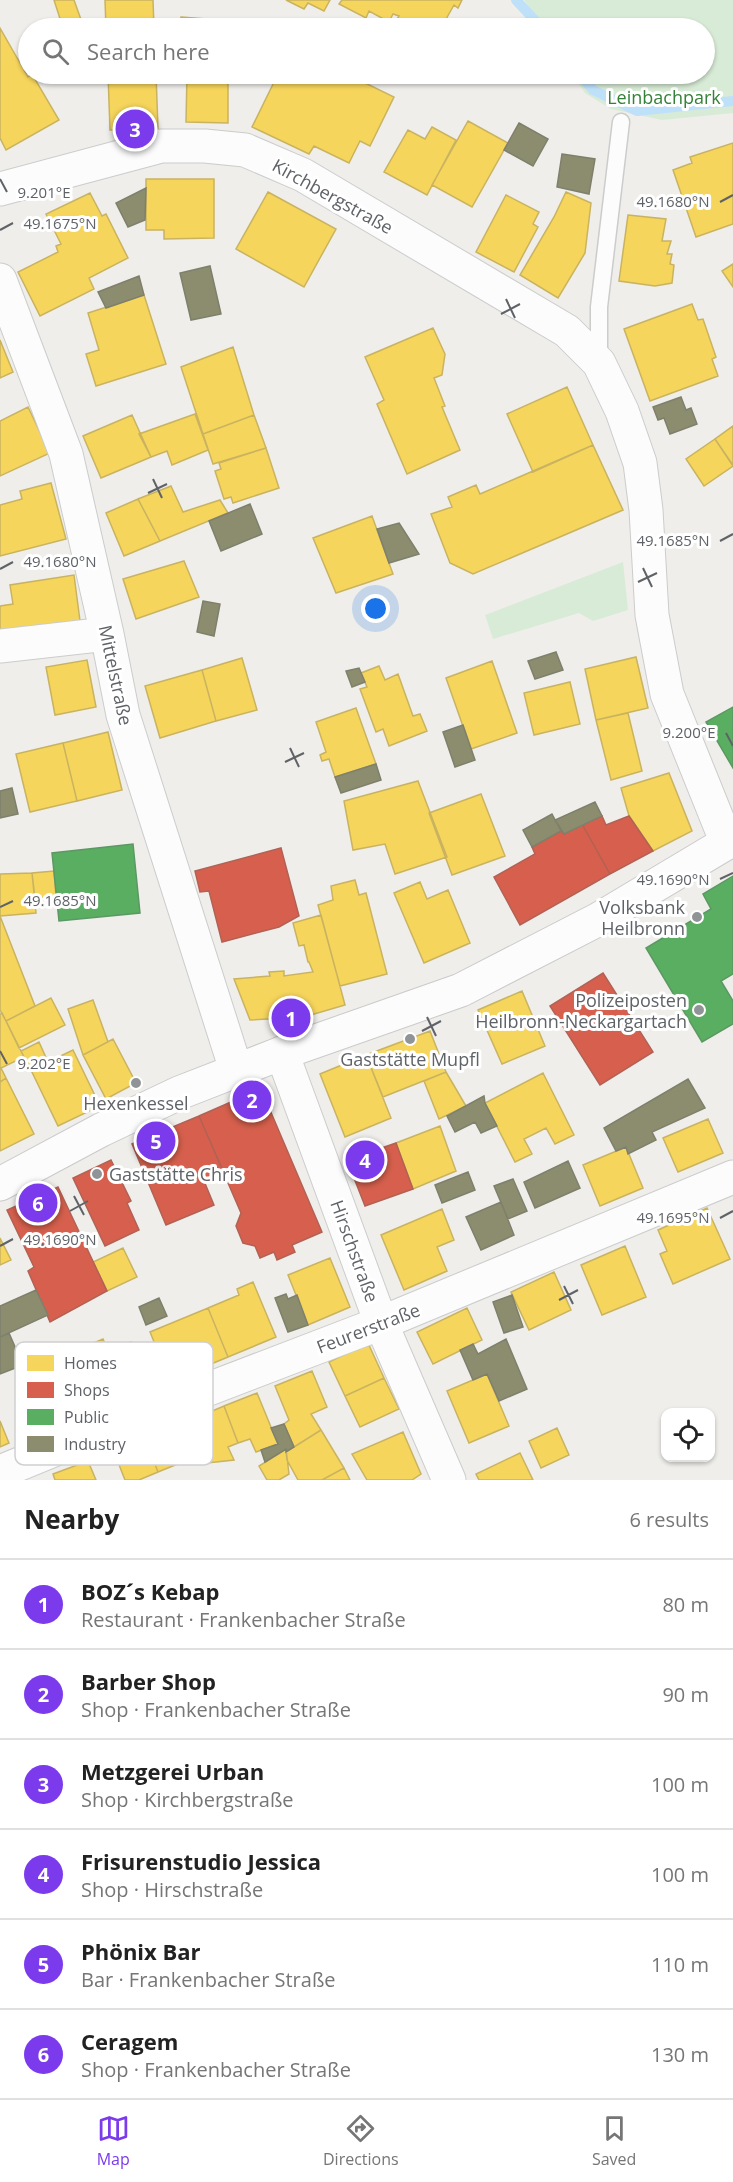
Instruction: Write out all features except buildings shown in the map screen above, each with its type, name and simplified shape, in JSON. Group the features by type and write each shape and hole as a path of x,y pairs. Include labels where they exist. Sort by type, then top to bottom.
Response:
{"street":[{"name":"Kirchbergstraße","path":"0,189 161,146 205,146 245,150 303,176 567,331 599,363 622,411 639,463 646,510 652,615 667,694 730,841"},
{"name":"Mittelstraße","path":"0,280 66,454 123,715 236,1071"},
{"path":"0,646 107,634"},
{"path":"0,1184 101,1130 179,1093 282,1053 461,990 598,919 730,841"},
{"name":"Hirschstraße","path":"282,1053 381,1323 449,1480"},
{"name":"Feurerstraße","path":"213,1387 381,1323 733,1177"},
{"name":"Feurerstraße","path":"0,1472 17,1465"}],"lane":[{"name":"Kirchbergstraße","path":"599,363 599,307 621,122"}],"green space":[{"name":"Leinbachpark","path":"524,0 733,0 733,113 662,120 611,109 585,93 579,84 715,84 715,18 536,18"},
{"path":"623,562 628,610 593,621 579,613 493,639 485,615"}],"waterway":[{"path":"516,0 533,18"},
{"path":"588,84 593,90 637,111 733,101"}],"place":[{"name":"Metzgerei Urban","path":"135,129"},
{"name":"Volksbank Heilbronn","path":"697,917"},
{"name":"Polizeiposten Heilbronn-Neckargartach","path":"699,1010"},
{"name":"BOZ´s Kebap","path":"291,1018"},
{"name":"Gaststätte Mupfl","path":"410,1039"},
{"name":"Hexenkessel","path":"136,1083"},
{"name":"Barber Shop","path":"252,1100"},
{"name":"Phönix Bar","path":"156,1141"},
{"name":"Frisurenstudio Jessica","path":"365,1160"},
{"name":"Gaststätte Chris","path":"97,1174"},
{"name":"Ceragem","path":"38,1203"}]}
